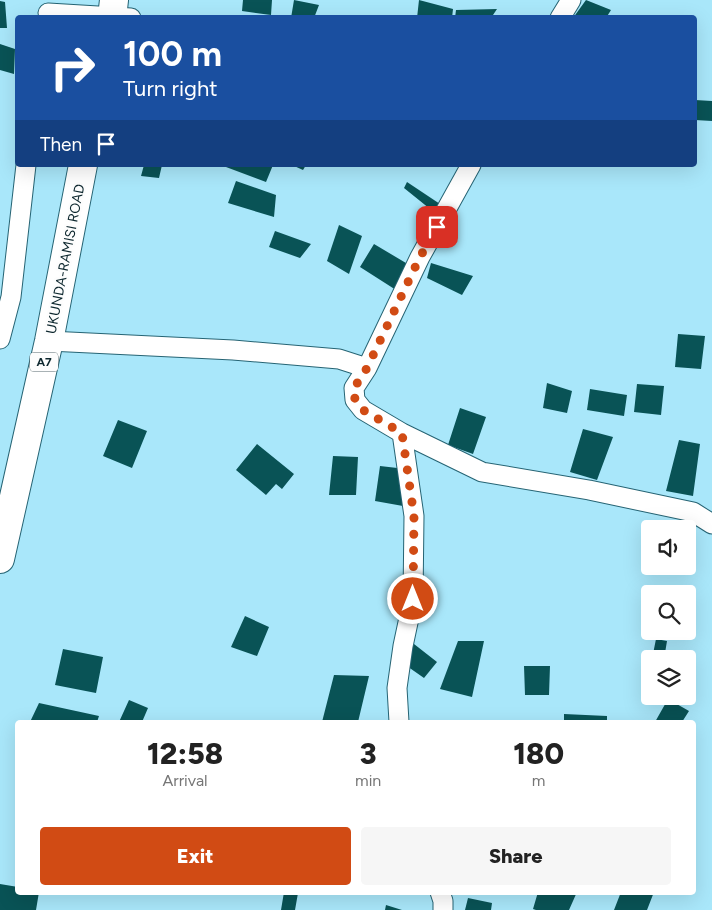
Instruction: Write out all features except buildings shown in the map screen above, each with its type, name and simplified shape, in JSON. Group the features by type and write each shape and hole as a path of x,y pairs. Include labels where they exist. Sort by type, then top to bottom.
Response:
{"highway":[{"name":"UKUNDA-RAMISI ROAD","path":"0,559 49,341 83,167"}],"street":[{"path":"562,15 571,0"},
{"path":"48,10 117,13"},
{"path":"0,339 11,297 26,167"},
{"path":"470,167 420,257 367,368 354,388 355,400 363,410 402,433 482,472 589,490 693,512 712,524"},
{"path":"49,341 233,350 339,359 367,368"},
{"path":"399,720 397,688 403,646 413,599 414,516 402,433"},
{"path":"441,895 443,910"}],"route":[{"path":"413,599 414,516 402,433 363,410 355,400 354,388 367,368 420,257 437,227"}]}
